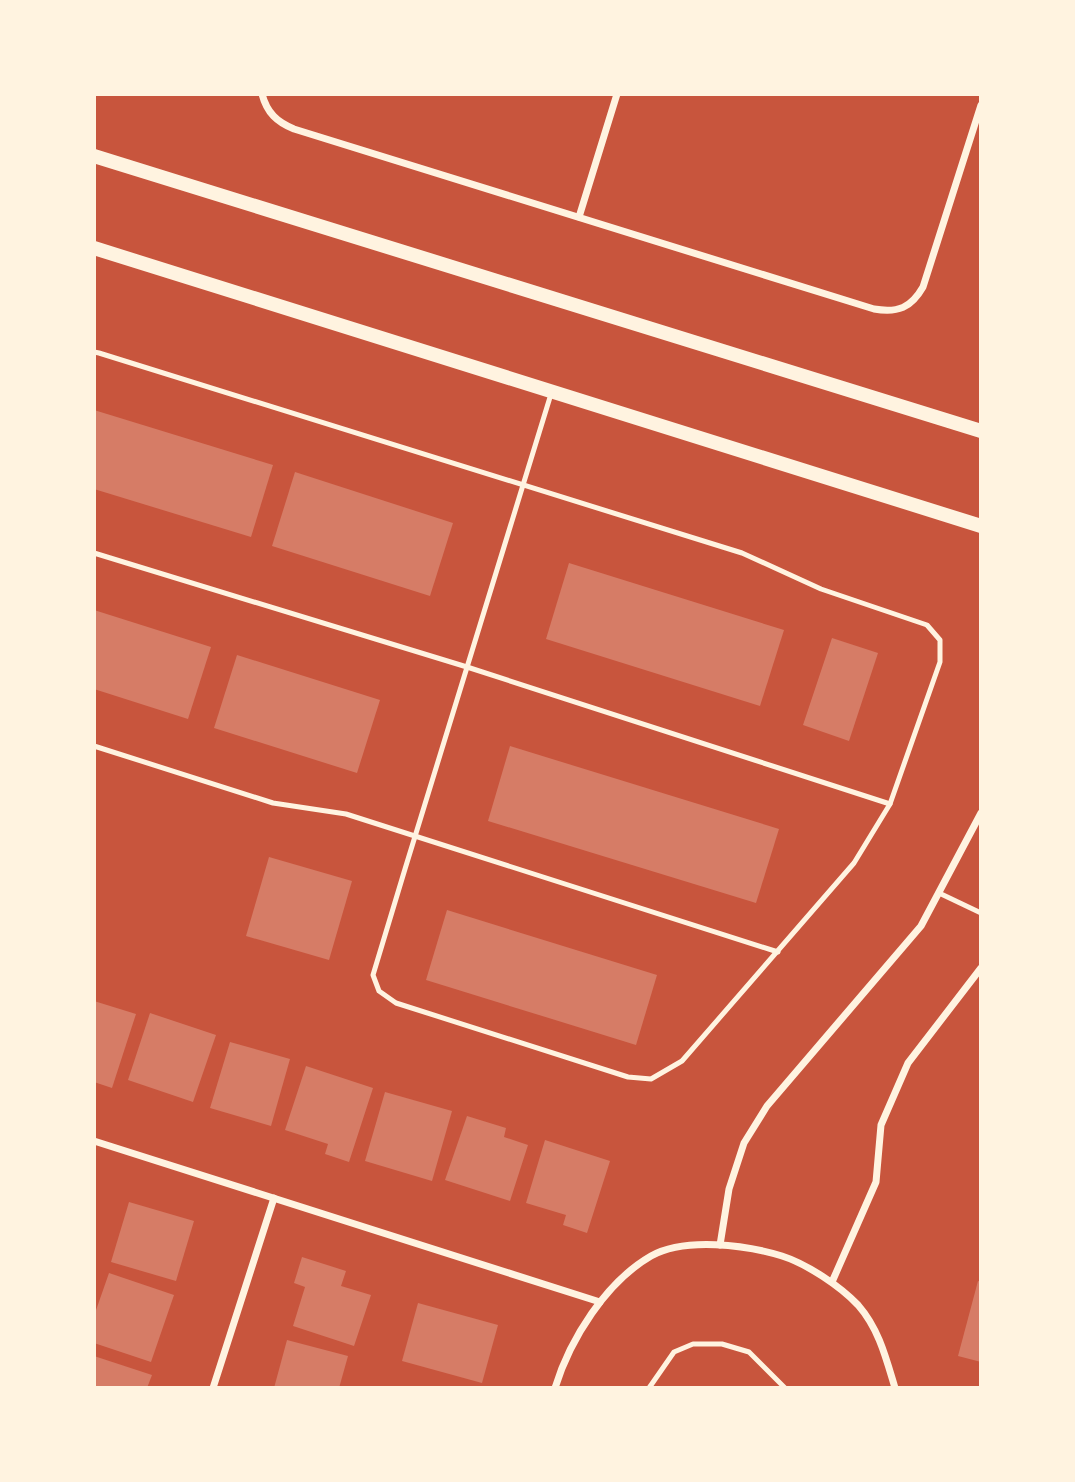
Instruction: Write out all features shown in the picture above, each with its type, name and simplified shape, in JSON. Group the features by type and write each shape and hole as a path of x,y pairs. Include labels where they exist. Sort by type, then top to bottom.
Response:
{"main road":[{"path":"94,156 981,431"},
{"path":"94,248 981,526"}],"street":[{"path":"262,94 271,115 282,124 295,129 874,309 902,309 911,304 923,287 981,106"},
{"path":"579,217 617,94"},
{"path":"720,1245 729,1189 740,1154 766,1106 921,926 981,813"},
{"path":"832,1282 876,1182 881,1125 908,1063 981,968"},
{"path":"94,1141 600,1302"},
{"path":"214,1388 274,1198"},
{"path":"555,1388 561,1368 600,1302 625,1274 653,1255 685,1244 720,1245 781,1255 832,1282 858,1306 881,1339 895,1388"}],"lane":[{"path":"94,352 523,486 741,553 821,589 928,625 940,640 940,662 890,804 854,863 682,1061 651,1079 628,1077 396,1003 379,991 373,975 415,836 523,486 552,391"},
{"path":"94,553 467,667 890,804"},
{"path":"94,746 273,803 346,814 778,952"},
{"path":"939,893 981,913"},
{"path":"649,1388 674,1352 693,1344 722,1344 749,1352 785,1388"}],"building":[{"path":"94,410 273,465 251,537 94,489"},
{"path":"295,472 453,523 430,596 272,546"},
{"path":"569,563 784,630 760,706 546,639"},
{"path":"94,610 211,647 188,719 94,689"},
{"path":"832,638 878,653 849,741 803,725"},
{"path":"237,655 380,700 357,773 214,728"},
{"path":"510,746 779,829 756,903 488,821"},
{"path":"269,857 352,881 329,960 246,936"},
{"path":"447,910 657,975 636,1045 426,980"},
{"path":"94,1001 136,1014 112,1088 94,1082"},
{"path":"150,1013 216,1035 193,1102 128,1080"},
{"path":"230,1042 290,1059 271,1126 210,1108"},
{"path":"306,1066 373,1088 349,1162 325,1154 328,1144 285,1130"},
{"path":"385,1092 452,1111 432,1181 365,1161"},
{"path":"467,1116 506,1128 504,1137 528,1145 510,1201 445,1180"},
{"path":"545,1140 610,1161 587,1233 563,1225 566,1215 526,1203"},
{"path":"129,1202 194,1221 176,1281 111,1262"},
{"path":"302,1257 346,1271 341,1286 371,1295 354,1346 293,1326 305,1287 294,1283"},
{"path":"109,1273 174,1295 151,1362 94,1343 94,1316"},
{"path":"978,1281 981,1282 981,1362 958,1356"},
{"path":"418,1303 498,1325 482,1383 402,1361"},
{"path":"287,1340 348,1356 339,1388 274,1388"},
{"path":"94,1356 152,1375 147,1388 94,1388"}]}
